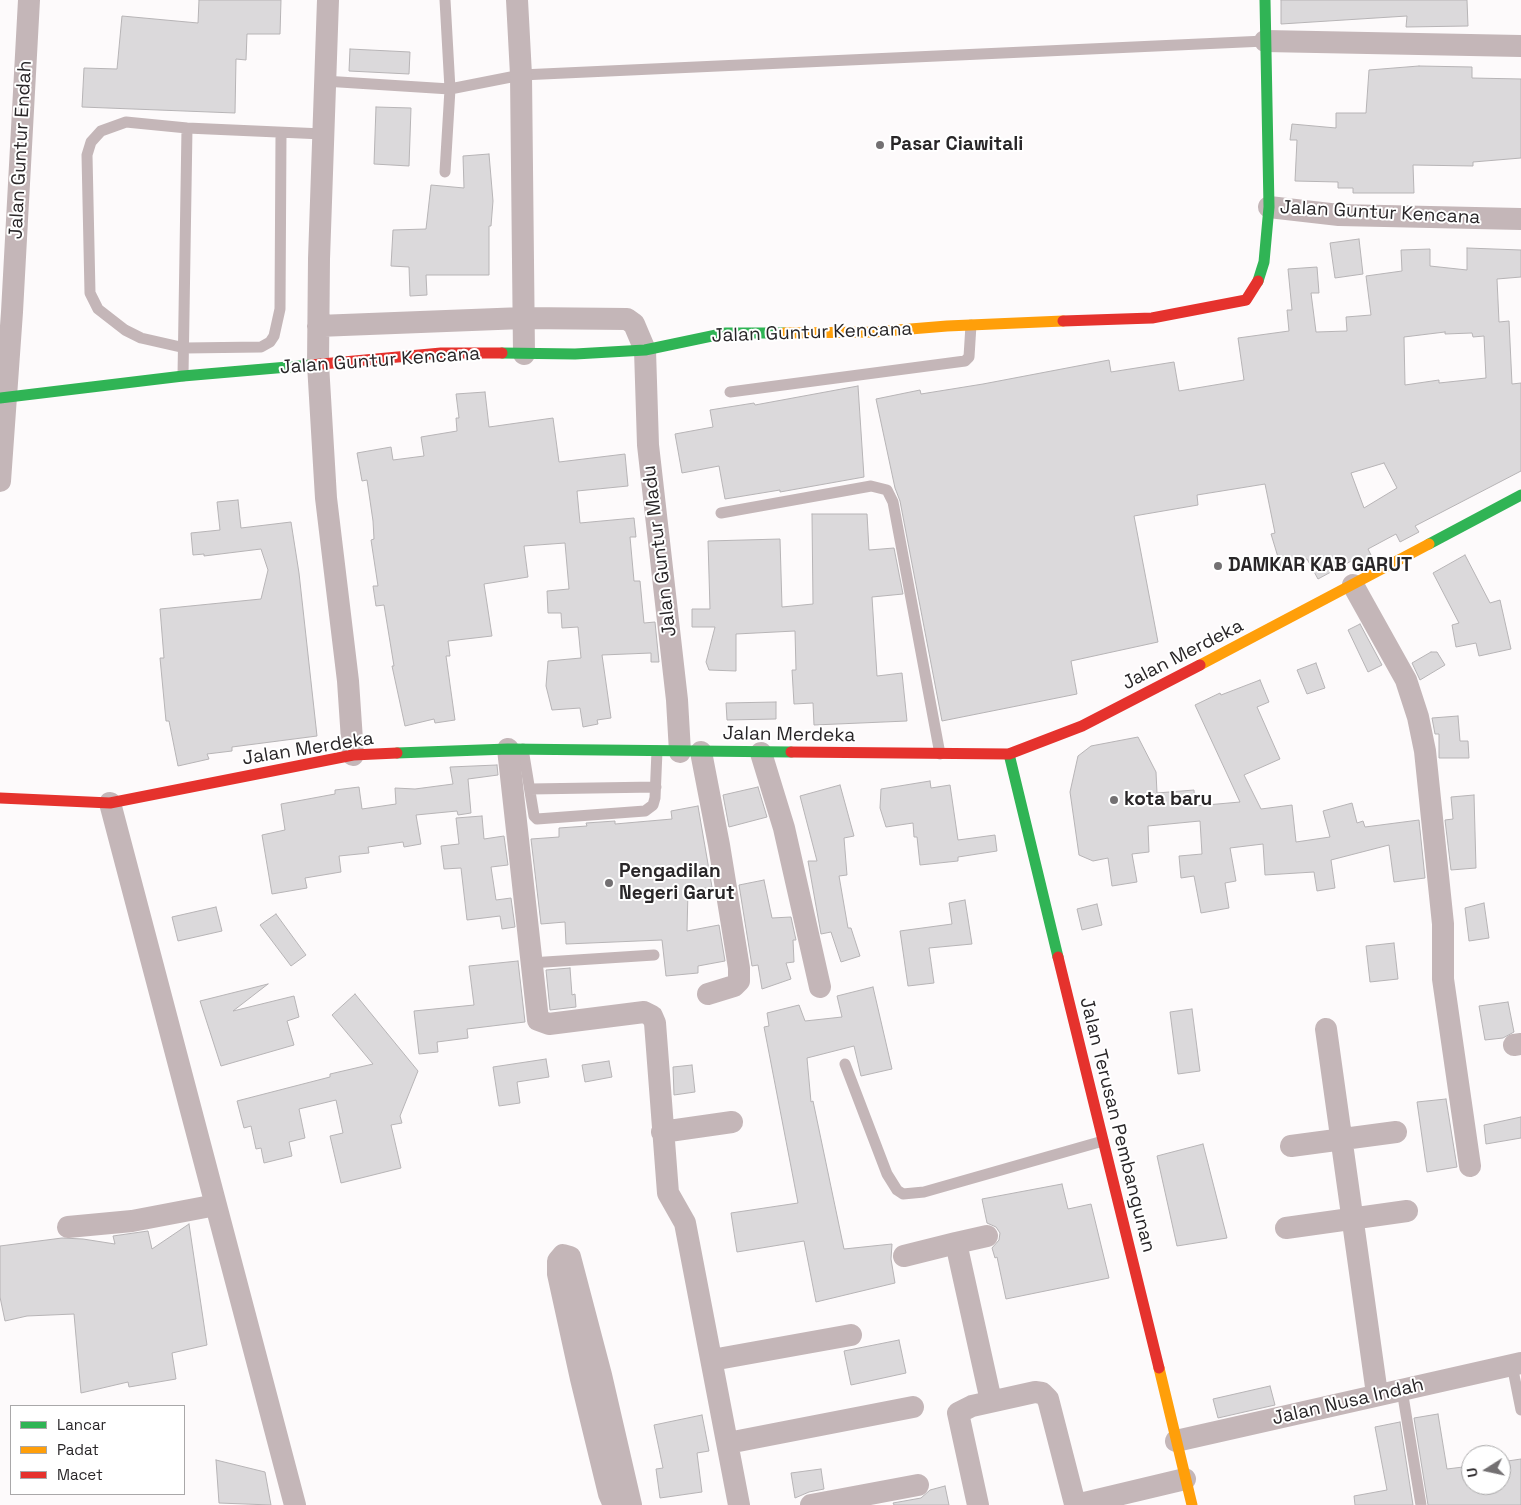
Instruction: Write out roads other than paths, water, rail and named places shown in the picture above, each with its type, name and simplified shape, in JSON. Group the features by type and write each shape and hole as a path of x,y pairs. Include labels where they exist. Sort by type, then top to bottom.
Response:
{"street":[{"name":"Jalan Guntur Endah","path":"0,480 3,398 29,0"},
{"path":"328,0 324,81 318,364 326,498 348,681 353,755"},
{"path":"517,0 521,75 524,354"},
{"path":"1265,0 1269,207"},
{"path":"1265,41 1521,46"},
{"name":"Jalan Guntur Kencana","path":"3,398 183,376 441,353 524,354 645,350 673,346 705,336 726,333 874,332 1152,318 1246,300 1257,285 1264,262 1269,207 1339,215 1521,219"},
{"path":"318,326 523,318 627,319 634,324 645,350"},
{"name":"Jalan Guntur Madu","path":"645,350 648,445 677,700 690,752 719,845 739,968 739,981 734,986 708,994"},
{"name":"Jalan Merdeka","path":"0,798 110,803 353,755 516,749 657,752 1009,754 1082,726 1353,585 1521,494"},
{"path":"1353,585 1406,680 1418,717 1425,751 1442,924 1443,979 1470,1166"},
{"path":"516,749 530,963 538,1020 549,1024 644,1012 652,1016 655,1023 668,1193 685,1223 739,1505"},
{"path":"761,752 784,828 820,987"},
{"name":"Jalan Terusan Pembangunan","path":"1009,754 1192,1505"},
{"path":"110,803 295,1505"},
{"path":"1326,1030 1343,1139 1352,1218 1377,1394"},
{"path":"662,1132 732,1122"},
{"path":"1291,1146 1396,1132"},
{"path":"68,1226 132,1221 216,1205"},
{"path":"1286,1228 1407,1211"},
{"path":"904,1256 987,1236"},
{"path":"956,1243 991,1401"},
{"path":"712,1360 851,1335"},
{"name":"Jalan Nusa Indah","path":"1176,1441 1377,1394 1517,1364"},
{"path":"614,1505 609,1494 591,1377 631,1505"},
{"path":"978,1505 957,1415 959,1411 991,1401 1035,1392 1046,1396 1075,1504 1185,1479"},
{"path":"728,1443 912,1407"},
{"path":"811,1505 918,1485"}],"lane":[{"path":"445,0 450,89 445,172"},
{"path":"324,81 450,89 521,75 1265,41"},
{"path":"281,134 280,309 274,336 270,342 262,347 185,348 141,338 124,330 98,310 90,293 87,165 91,142 101,131 126,122 281,134 323,134"},
{"path":"183,376 185,348 187,128"},
{"path":"730,392 965,360 969,357 971,326"},
{"path":"721,513 871,486 887,490 893,502 940,754"},
{"path":"516,749 530,789 534,816 537,819 645,811 653,806 656,787 657,752"},
{"path":"530,789 656,787"},
{"path":"530,963 654,955"},
{"path":"845,1064 887,1174 897,1190 904,1194 924,1192 1103,1141"},
{"path":"1517,1364 1521,1410"},
{"path":"1402,1390 1421,1505"}],"place":[{"name":"Pasar Ciawitali","path":"880,145"},
{"name":"DAMKAR KAB GARUT","path":"1218,566"},
{"name":"kota baru","path":"1114,800"},
{"name":"Pengadilan Negeri Garut","path":"609,883"}]}
